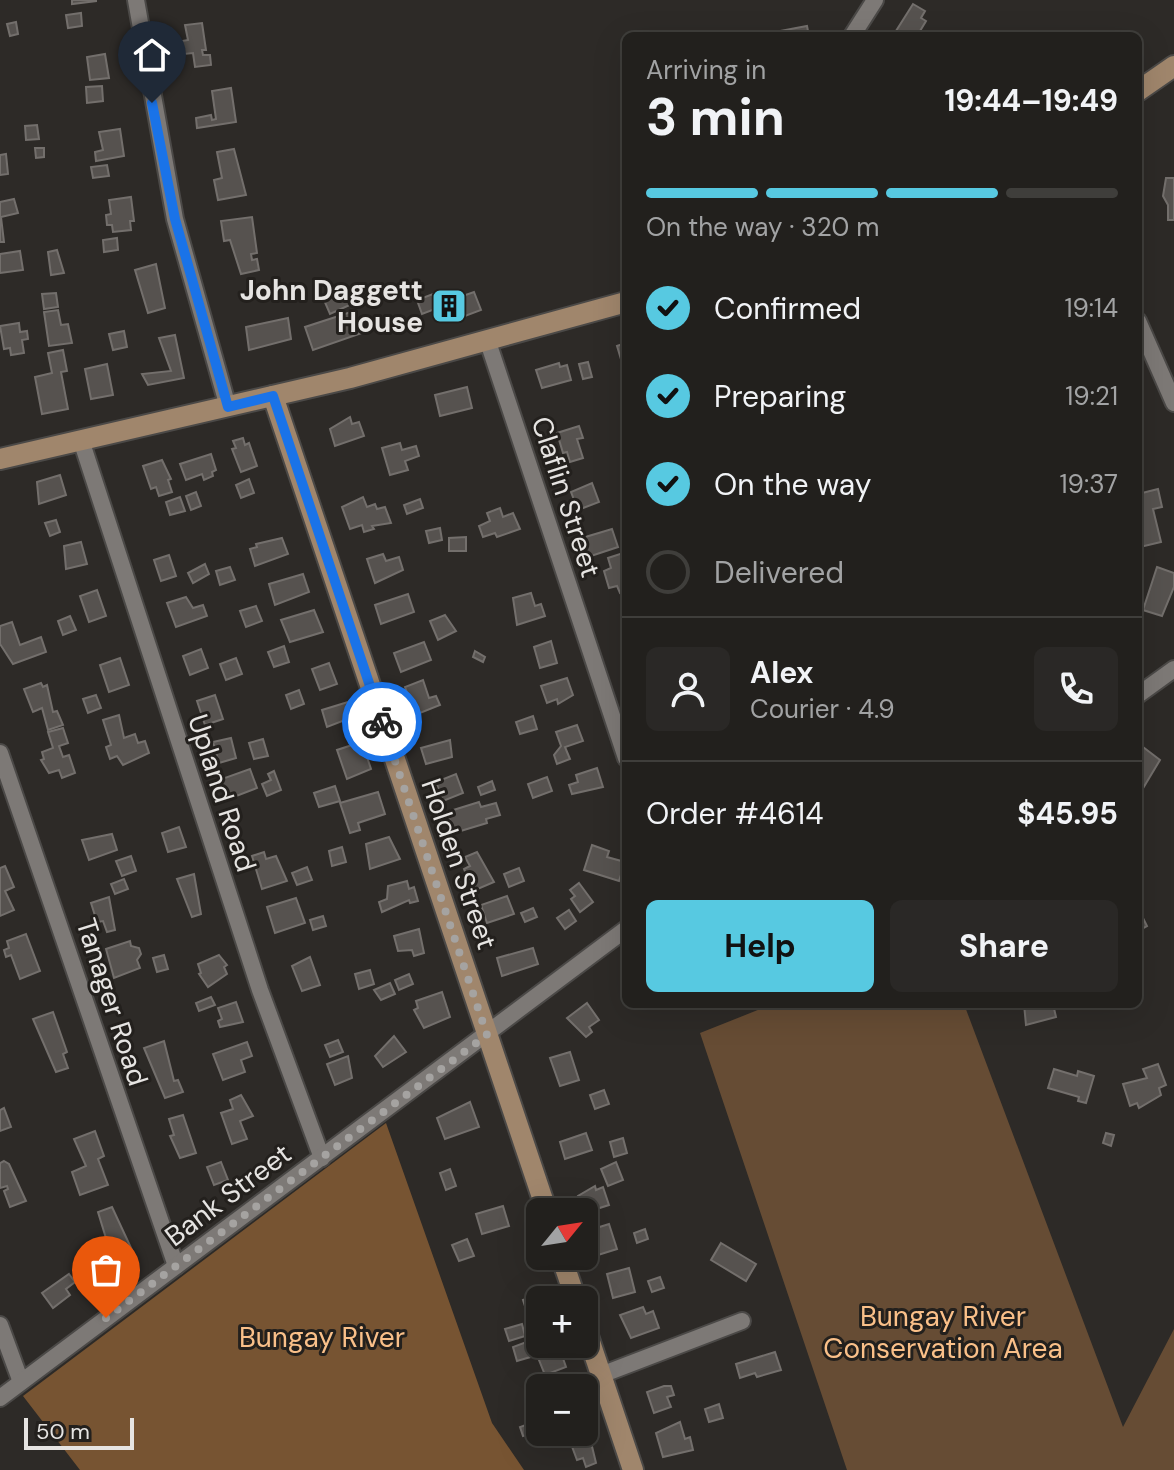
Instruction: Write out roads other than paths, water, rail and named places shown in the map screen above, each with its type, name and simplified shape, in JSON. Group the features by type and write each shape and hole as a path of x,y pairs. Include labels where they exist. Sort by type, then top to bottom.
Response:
{"main road":[{"path":"1142,88 1174,66"},
{"path":"0,459 82,443 273,396 488,342 622,303"},
{"name":"Holden Street","path":"273,396 542,1198"},
{"path":"595,1358 633,1470"}],"street":[{"path":"136,0 175,219 228,407"},
{"path":"855,32 875,0"},
{"path":"1142,330 1174,403"},
{"name":"Claflin Street","path":"488,342 622,746"},
{"name":"Upland Road","path":"82,443 255,975 322,1158"},
{"path":"1142,692 1174,669"},
{"name":"Tanager Road","path":"0,753 176,1266"},
{"path":"487,1035 622,932"},
{"name":"Bank Street","path":"0,1398 487,1035"},
{"path":"601,1375 742,1321"},
{"path":"0,1325 21,1382"}],"place":[{"name":"John Daggett House","path":"449,306"}],"park label":[{"name":"Bungay River Conservation Area","path":"943,1332"},
{"name":"Bungay River","path":"322,1337"}]}
